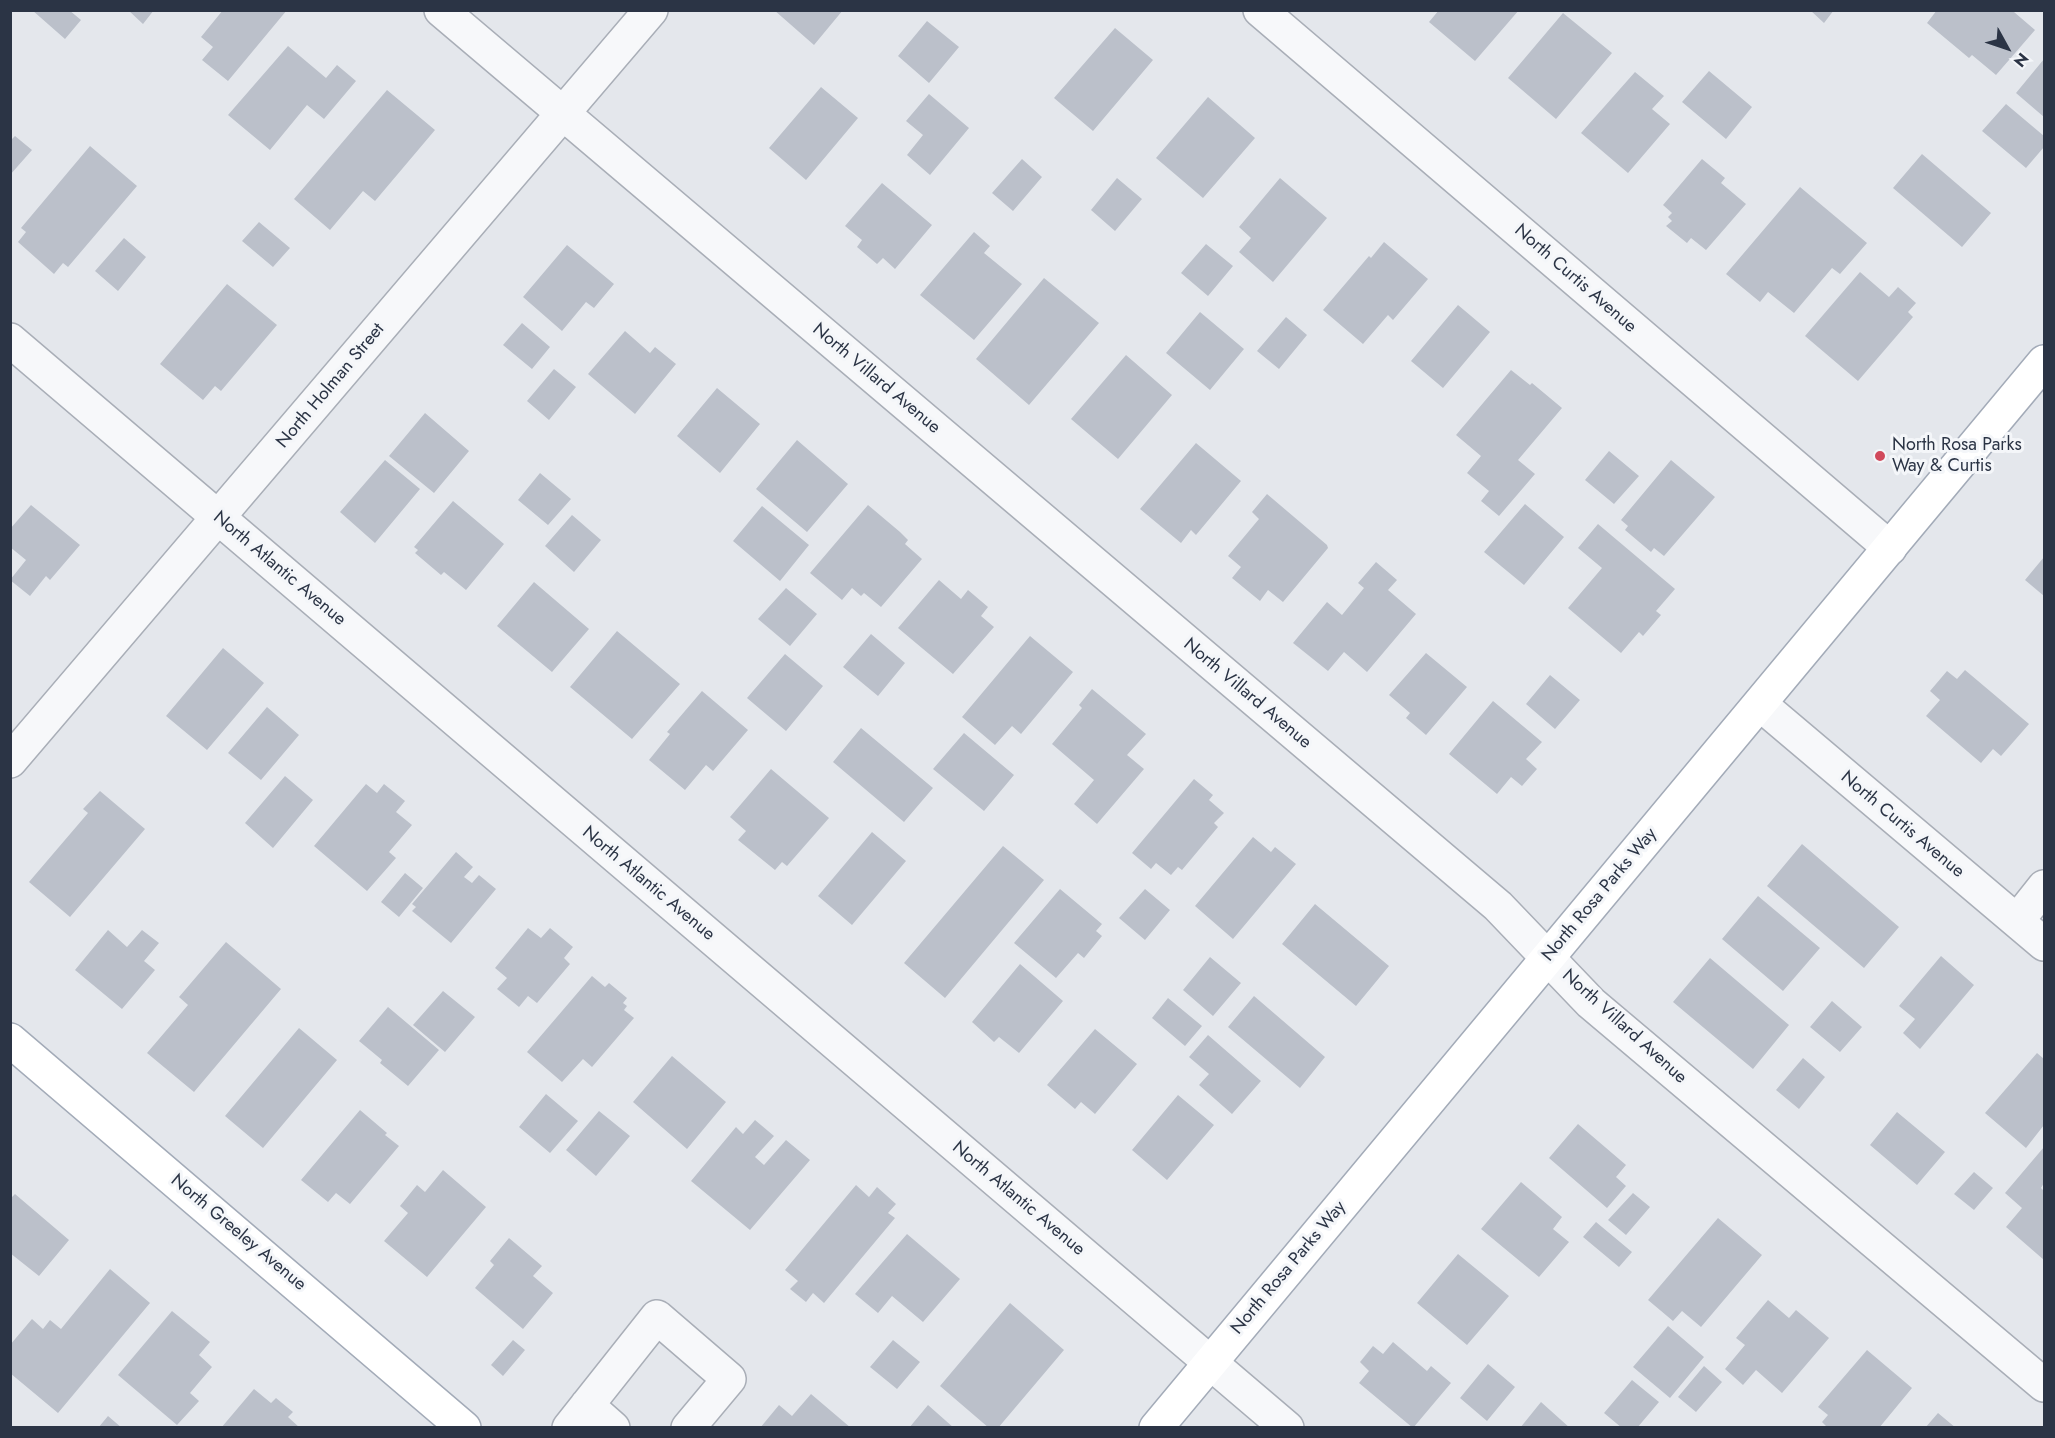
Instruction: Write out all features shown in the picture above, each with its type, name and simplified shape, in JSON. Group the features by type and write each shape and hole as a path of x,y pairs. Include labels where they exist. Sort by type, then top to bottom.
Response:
{"main road":[{"name":"North Rosa Parks Way","path":"1156,1428 2044,362"},
{"name":"North Greeley Avenue","path":"10,1040 314,1297 464,1428"}],"street":[{"name":"North Villard Avenue","path":"441,10 1498,906 1591,1003 2044,1385"},
{"name":"North Holman Street","path":"10,761 651,10"},
{"name":"North Curtis Avenue","path":"1260,10 1890,548"},
{"name":"North Atlantic Avenue","path":"10,340 1287,1428"},
{"name":"North Curtis Avenue","path":"1760,704 2044,944"},
{"path":"2017,921 2044,887"},
{"path":"613,1428 578,1416 657,1317 729,1379 688,1428"}],"building":[{"path":"32,10 69,10 81,20 65,39"},
{"path":"128,10 154,10 143,24"},
{"path":"223,10 287,10 228,81 202,60 213,47 201,37"},
{"path":"774,10 843,10 814,45"},
{"path":"1439,10 1519,10 1475,61 1429,22"},
{"path":"1810,10 1834,10 1824,23"},
{"path":"1937,10 2015,10 2014,12 2035,30 1996,75 1972,55 1969,58 1927,23"},
{"path":"1563,13 1612,53 1556,119 1508,78"},
{"path":"927,21 959,47 929,83 898,56"},
{"path":"1115,28 1153,60 1093,131 1054,98"},
{"path":"288,46 326,78 337,65 356,81 324,119 307,105 270,150 228,115"},
{"path":"2044,59 2044,117 2016,93"},
{"path":"1709,71 1752,107 1726,139 1682,102"},
{"path":"1635,72 1664,96 1652,109 1670,124 1628,173 1581,133"},
{"path":"821,87 858,118 806,180 769,148"},
{"path":"387,90 435,130 375,201 363,191 330,230 294,199"},
{"path":"929,94 969,128 930,175 907,155 923,135 906,121"},
{"path":"1208,97 1255,138 1203,198 1156,158"},
{"path":"2006,104 2044,136 2044,147 2026,168 1982,131"},
{"path":"15,136 32,150 10,175 10,141"},
{"path":"90,146 137,186 68,267 63,263 54,274 18,242 26,232 21,228"},
{"path":"1922,154 1991,213 1962,247 1893,188"},
{"path":"1022,159 1042,177 1013,211 992,193"},
{"path":"1702,159 1725,178 1721,183 1746,204 1706,250 1691,238 1687,243 1666,226 1672,221 1668,217 1672,213 1663,205"},
{"path":"1117,178 1142,199 1115,231 1091,210"},
{"path":"1280,178 1327,218 1273,282 1239,252 1251,238 1239,227"},
{"path":"882,183 932,225 895,269 883,258 877,264 857,247 862,240 845,226"},
{"path":"1800,187 1867,243 1840,274 1832,268 1794,313 1768,292 1760,302 1726,274"},
{"path":"259,222 290,248 273,267 242,241"},
{"path":"974,232 990,246 984,253 1022,284 974,340 920,295"},
{"path":"124,238 146,257 118,291 95,271"},
{"path":"1384,242 1428,279 1393,320 1388,315 1363,344 1323,310 1369,256 1371,258"},
{"path":"1206,244 1233,266 1208,296 1181,273"},
{"path":"567,245 614,284 594,308 586,302 562,331 523,297"},
{"path":"1860,272 1889,297 1898,287 1916,303 1908,312 1913,317 1858,381 1805,336"},
{"path":"1044,278 1099,323 1029,405 976,359"},
{"path":"227,284 277,325 221,391 215,386 203,400 160,364"},
{"path":"1458,305 1490,332 1443,388 1411,361"},
{"path":"1200,312 1244,349 1210,390 1166,353"},
{"path":"1286,317 1307,335 1279,369 1257,351"},
{"path":"522,323 550,347 532,369 503,345"},
{"path":"625,331 650,353 655,347 676,364 635,414 588,374"},
{"path":"1126,355 1172,395 1118,459 1071,419"},
{"path":"554,369 576,387 549,420 527,401"},
{"path":"1511,370 1530,385 1532,383 1562,408 1518,460 1535,474 1499,516 1481,501 1489,491 1467,473 1481,456 1456,435"},
{"path":"717,388 760,424 720,473 677,436"},
{"path":"425,413 469,451 434,493 389,456"},
{"path":"797,440 848,484 807,532 756,489"},
{"path":"1196,443 1241,481 1196,535 1191,530 1181,543 1140,509"},
{"path":"1609,451 1639,476 1614,504 1585,480"},
{"path":"385,460 420,489 375,543 340,512"},
{"path":"1671,460 1715,497 1664,556 1654,548 1651,552 1625,530 1628,526 1621,520"},
{"path":"540,473 571,499 548,525 518,500"},
{"path":"1267,494 1328,548 1283,602 1268,590 1260,601 1232,578 1241,567 1228,556 1259,519 1252,512"},
{"path":"453,501 504,544 466,590 444,572 441,575 415,553 418,550 414,547"},
{"path":"1525,504 1564,537 1524,585 1484,552"},
{"path":"31,505 80,545 50,580 46,576 30,596 10,580 26,560 10,547 10,529"},
{"path":"868,505 908,540 905,544 922,559 881,607 864,593 861,596 852,588 842,600 810,573"},
{"path":"762,506 809,545 780,581 733,541"},
{"path":"572,515 601,540 574,572 545,546"},
{"path":"1598,524 1675,589 1656,611 1661,615 1643,636 1639,632 1621,653 1568,608 1602,568 1578,548"},
{"path":"2044,557 2044,596 2025,580"},
{"path":"1376,562 1397,580 1388,590 1416,614 1367,672 1344,652 1328,671 1293,643 1327,602 1342,615 1364,588 1358,583"},
{"path":"939,580 961,599 968,590 988,607 981,616 994,627 953,674 898,628"},
{"path":"534,582 589,629 552,672 497,626"},
{"path":"786,588 817,614 790,646 758,619"},
{"path":"617,631 680,684 632,739 570,687"},
{"path":"871,634 905,663 878,696 843,667"},
{"path":"1030,636 1073,672 1021,734 1012,726 995,745 962,717"},
{"path":"223,648 264,683 207,750 166,716"},
{"path":"1426,653 1467,687 1426,735 1406,718 1410,713 1389,695"},
{"path":"785,654 823,686 786,731 747,698"},
{"path":"1965,670 2029,724 2001,756 1993,749 1981,763 1926,716 1940,700 1930,691 1947,671 1957,679"},
{"path":"1550,675 1580,700 1555,729 1526,704"},
{"path":"1092,689 1146,734 1127,755 1144,769 1097,824 1074,804 1094,780 1052,744 1082,708 1079,705"},
{"path":"702,691 748,730 713,771 706,765 685,790 649,760 670,734 667,732"},
{"path":"1493,701 1542,742 1526,759 1537,769 1522,786 1511,777 1497,794 1449,754"},
{"path":"267,707 299,735 261,780 228,753"},
{"path":"861,728 933,788 904,822 833,762"},
{"path":"964,733 1014,775 984,811 933,769"},
{"path":"771,769 829,818 787,866 782,862 775,870 738,840 746,831 730,817"},
{"path":"285,776 313,800 273,848 245,823"},
{"path":"1194,779 1213,795 1209,800 1224,813 1214,823 1218,827 1182,870 1178,867 1171,875 1156,863 1151,869 1132,853"},
{"path":"366,784 377,793 384,784 405,801 396,812 412,825 389,852 396,858 367,891 314,846"},
{"path":"100,791 145,829 70,917 29,882 88,813 83,809"},
{"path":"872,832 906,861 852,925 818,896"},
{"path":"1253,837 1271,852 1275,847 1296,864 1233,939 1195,906"},
{"path":"1802,844 1899,927 1864,968 1767,886"},
{"path":"1003,846 1044,880 945,998 904,963"},
{"path":"456,852 473,867 464,877 472,883 479,875 496,889 451,943 412,911 416,907 412,904"},
{"path":"405,873 423,888 399,917 381,902"},
{"path":"1060,889 1102,924 1096,931 1102,936 1084,958 1078,953 1056,978 1014,943"},
{"path":"1145,889 1170,910 1145,940 1119,918"},
{"path":"1758,896 1820,948 1783,991 1722,939"},
{"path":"1315,904 1389,966 1356,1006 1282,944"},
{"path":"528,928 541,938 550,928 573,947 564,958 570,964 537,1003 528,996 519,1007 497,989 507,978 495,968"},
{"path":"108,930 127,947 142,930 159,943 144,961 155,970 122,1009 75,970"},
{"path":"226,942 281,989 194,1092 147,1053 188,1005 179,997"},
{"path":"1941,956 1974,985 1920,1049 1903,1033 1915,1019 1899,1006"},
{"path":"1210,957 1241,983 1213,1016 1183,990"},
{"path":"1710,958 1789,1025 1753,1069 1673,1002"},
{"path":"1020,964 1063,1001 1019,1053 999,1037 994,1042 972,1022"},
{"path":"592,976 605,987 609,983 627,998 623,1003 627,1006 624,1010 634,1018 592,1067 583,1059 562,1082 527,1052"},
{"path":"443,991 475,1017 445,1052 413,1025"},
{"path":"1254,996 1325,1057 1300,1088 1228,1027"},
{"path":"1168,998 1202,1026 1185,1046 1152,1018"},
{"path":"1832,1001 1862,1027 1840,1052 1810,1027"},
{"path":"388,1007 439,1050 408,1086 380,1063 382,1060 359,1041"},
{"path":"299,1028 337,1060 263,1148 225,1116"},
{"path":"1095,1029 1137,1064 1095,1114 1081,1102 1075,1109 1047,1085"},
{"path":"1208,1035 1261,1081 1232,1114 1199,1085 1209,1074 1189,1057"},
{"path":"2037,1053 2044,1059 2044,1125 2026,1148 1985,1113"},
{"path":"672,1056 726,1102 687,1149 633,1102"},
{"path":"1803,1058 1825,1077 1799,1109 1776,1090"},
{"path":"546,1094 578,1121 550,1153 519,1127"},
{"path":"1178,1095 1214,1125 1167,1180 1132,1150"},
{"path":"360,1110 399,1146 350,1204 336,1193 328,1202 301,1180"},
{"path":"599,1111 630,1136 596,1176 566,1150"},
{"path":"1897,1112 1945,1152 1917,1185 1870,1145"},
{"path":"755,1120 774,1136 755,1157 764,1165 786,1140 810,1160 750,1230 691,1181 736,1127 743,1134"},
{"path":"1578,1124 1626,1165 1616,1177 1626,1186 1607,1208 1549,1158"},
{"path":"2044,1147 2044,1183 2041,1188 2044,1191 2044,1260 2006,1227 2022,1208 2005,1193"},
{"path":"443,1170 486,1207 427,1277 384,1241 408,1213 400,1206 417,1185 425,1192"},
{"path":"1974,1172 1993,1188 1974,1210 1954,1194"},
{"path":"1521,1182 1562,1217 1553,1229 1569,1242 1539,1277 1481,1229"},
{"path":"856,1185 869,1197 877,1187 896,1204 888,1213 895,1218 824,1303 813,1293 806,1302 790,1289 798,1281 785,1270"},
{"path":"1633,1193 1650,1207 1626,1235 1608,1220"},
{"path":"15,1194 69,1240 39,1276 10,1253 10,1199"},
{"path":"1718,1218 1762,1255 1701,1327 1682,1311 1673,1321 1648,1300"},
{"path":"1596,1222 1632,1252 1619,1267 1583,1237"},
{"path":"907,1234 960,1279 923,1322 892,1296 878,1313 855,1294"},
{"path":"509,1238 542,1266 533,1276 553,1293 523,1329 475,1288 494,1265 490,1261"},
{"path":"1458,1254 1509,1296 1467,1345 1417,1303"},
{"path":"110,1269 150,1303 58,1413 10,1373 10,1345 32,1319 43,1329 50,1320 61,1329"},
{"path":"1768,1300 1789,1318 1796,1310 1829,1338 1782,1393 1756,1370 1743,1385 1725,1369 1745,1345 1736,1338"},
{"path":"1010,1303 1064,1350 998,1428 989,1428 940,1386"},
{"path":"172,1311 210,1342 199,1355 212,1367 190,1393 199,1401 177,1425 118,1375"},
{"path":"1668,1326 1704,1357 1670,1398 1633,1367"},
{"path":"513,1340 525,1350 503,1376 491,1365"},
{"path":"893,1340 920,1362 897,1389 870,1367"},
{"path":"1393,1342 1427,1371 1431,1366 1451,1383 1413,1428 1359,1383 1369,1371 1360,1362 1373,1346 1383,1354"},
{"path":"1867,1350 1912,1388 1879,1428 1828,1428 1822,1422 1828,1415 1818,1407"},
{"path":"1488,1364 1515,1387 1487,1421 1460,1398"},
{"path":"1704,1366 1722,1382 1696,1412 1678,1397"},
{"path":"1632,1380 1659,1402 1637,1428 1622,1428 1604,1413"},
{"path":"254,1389 271,1403 276,1398 293,1412 288,1417 300,1428 221,1428"},
{"path":"811,1394 851,1428 760,1428 779,1405 792,1416"},
{"path":"1541,1402 1570,1428 1520,1428"},
{"path":"928,1405 954,1428 909,1428"},
{"path":"1938,1413 1956,1428 1925,1428"},
{"path":"108,1416 122,1428 98,1428"}],"place":[{"name":"North Rosa Parks Way & Curtis","path":"1880,456"}]}
